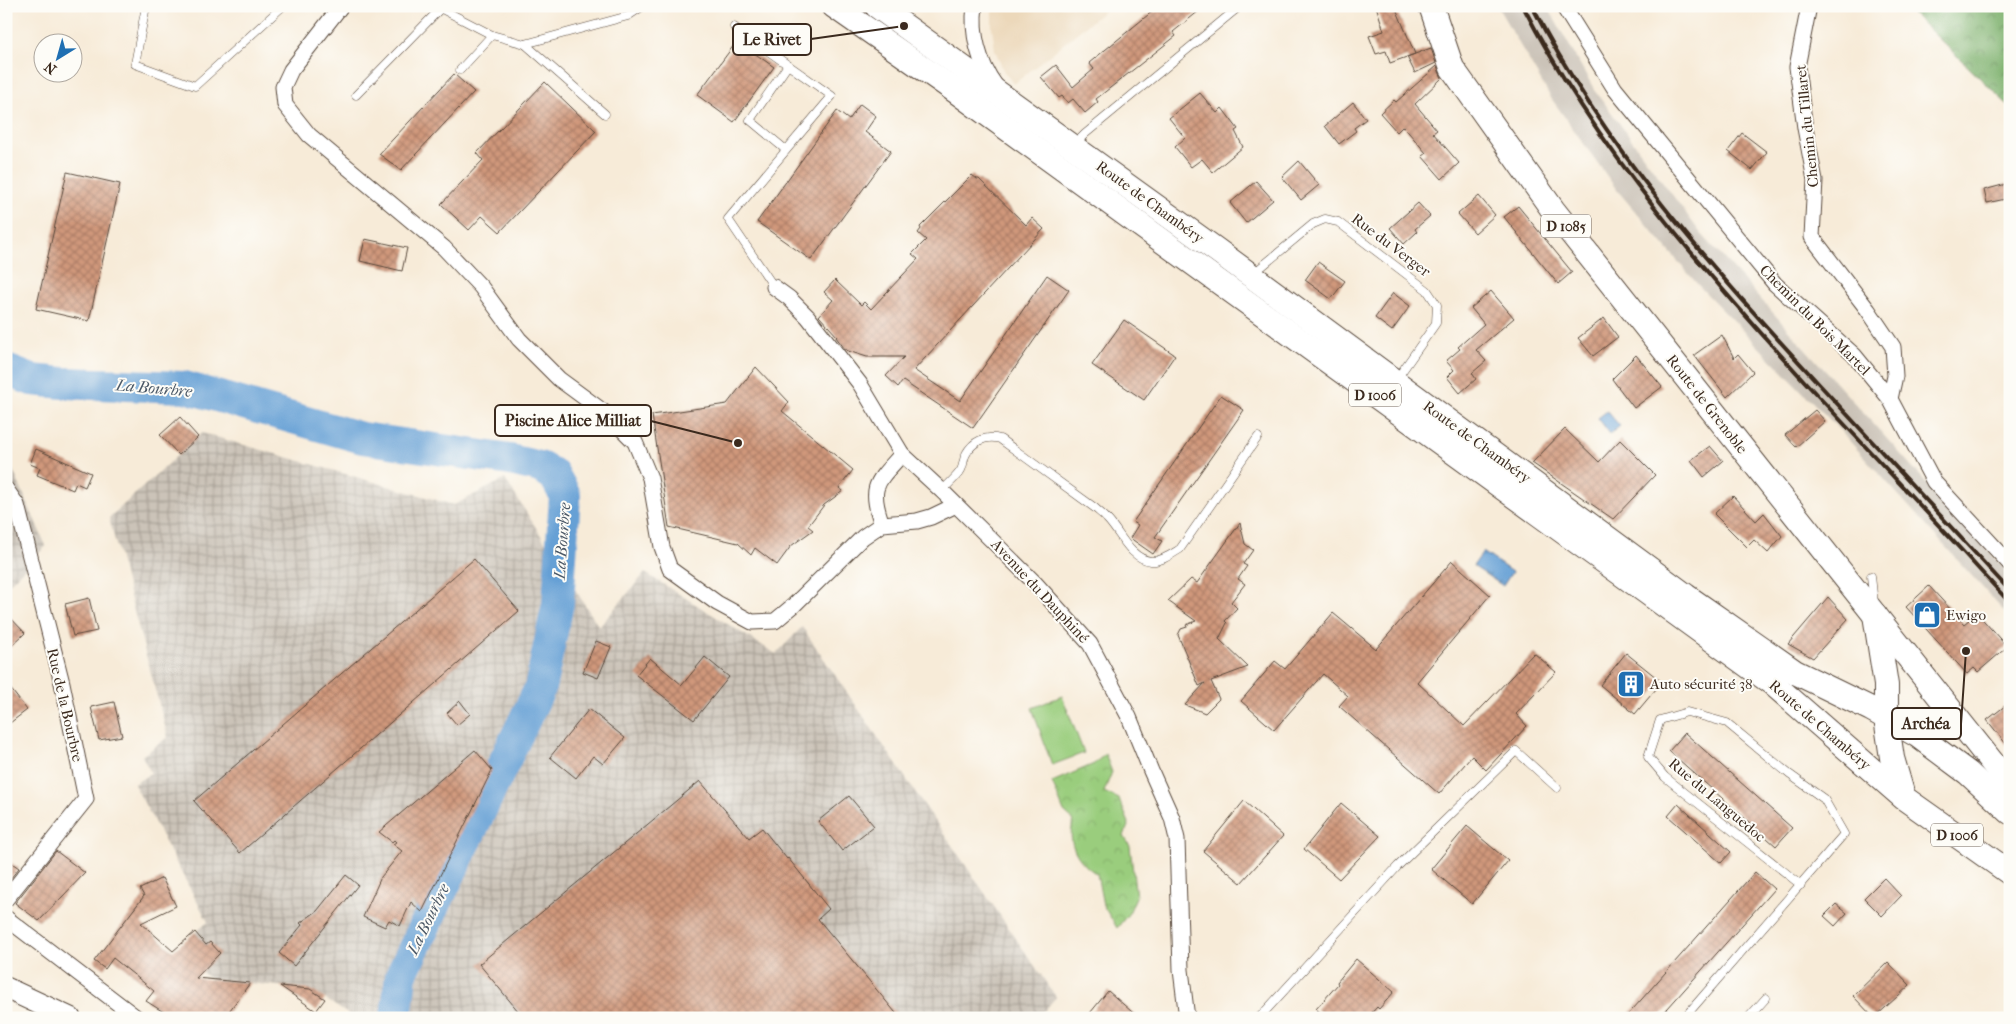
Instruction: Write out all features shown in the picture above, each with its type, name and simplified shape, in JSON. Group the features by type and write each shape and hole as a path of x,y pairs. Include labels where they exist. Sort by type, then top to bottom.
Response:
{"main road":[{"name":"Route de Chambéry","path":"834,6 957,92 1772,683 1904,798"},
{"name":"Route de Chambéry","path":"877,6 1073,146 1686,596 1795,672 1917,735 1954,762 2010,812"},
{"name":"Route de Grenoble","path":"1431,6 1452,68 1554,210 2010,785"},
{"path":"1875,613 1886,685 1886,718 1892,758 1904,798"},
{"name":"D 1006","path":"1904,798 2010,873"},
{"path":"6,988 70,1018"}],"street":[{"path":"341,6 291,70 283,87 285,104 310,135 444,248 481,287 519,339 559,379 608,414 635,442 650,478 662,547 670,569 716,603 752,622 775,621 822,579 863,537 882,524 917,521 956,505"},
{"path":"975,6 973,18 977,48 986,74 1001,95"},
{"name":"Chemin du Bois Martel","path":"1563,6 1615,89 1775,284 1854,355 1890,399 1934,482 2010,564"},
{"name":"Chemin du Tillaret","path":"1809,6 1797,67 1805,128 1815,180 1812,237 1868,310 1893,347 1896,376 1890,399"},
{"name":"Avenue du Dauphiné","path":"774,287 789,298 808,317 860,384 902,454 1035,583 1090,644 1129,717 1172,818 1177,839 1181,970 1187,1018"},
{"path":"882,524 875,503 876,489 882,476 902,454"},
{"name":"Rue de la Bourbre","path":"6,489 18,505 62,683 86,799 6,899"},
{"path":"6,918 137,1018"}],"lane":[{"path":"146,6 135,64 195,86 283,6"},
{"path":"525,44 628,16 642,6"},
{"path":"1073,146 1240,6"},
{"path":"356,95 438,7 492,34 525,44 605,114"},
{"path":"734,27 832,96 728,219 774,287"},
{"path":"460,70 492,34"},
{"path":"786,150 750,120 788,65"},
{"name":"Rue du Verger","path":"1251,276 1313,224 1325,218 1338,222 1427,290 1437,305 1436,323 1394,381"},
{"path":"942,491 962,469 966,454 974,444 982,438 991,436 1000,438 1095,508 1107,519 1127,546 1139,556 1150,561 1160,560 1180,549 1258,436"},
{"path":"1872,576 1875,613"},
{"name":"Rue du Languedoc","path":"1684,1018 1801,885 1844,834 1824,799 1789,774 1727,723 1687,712 1660,720 1648,757 1666,777 1801,885"},
{"path":"1259,1018 1398,866 1516,751 1557,788"},
{"path":"1748,1018 1766,998"}],"shaded area":[{"path":"992,6 1110,6 1014,84 1004,72 995,50"},
{"path":"1497,6 1547,6 1594,89 1699,231 2010,575 2010,618 1836,426 1699,286 1617,190 1551,98"},
{"path":"202,433 454,505 505,479 599,627 645,573 776,654 802,627 1056,997 1038,1018 354,1018 310,989 230,981 224,989 204,974 191,960 173,951 208,922 134,784 151,773 142,756 168,737 109,518"},
{"path":"6,454 46,546 6,587"}],"green space":[{"path":"1905,6 2010,6 2010,107"},
{"path":"1062,696 1084,753 1052,765 1032,708"},
{"path":"1105,754 1112,772 1104,792 1119,799 1129,823 1124,836 1130,846 1136,897 1129,913 1117,928 1103,905 1097,874 1075,852 1071,837 1074,821 1064,812 1052,782 1094,764"}],"water":[{"path":"1607,411 1620,426 1610,434 1598,418"},
{"path":"1483,552 1512,572 1503,586 1473,566"}],"building":[{"path":"1159,6 1205,6 1173,32 1176,36 1096,99 1098,102 1085,113 1073,99 1068,103 1062,96 1059,98 1041,77 1056,65 1073,87 1094,69 1089,63"},
{"path":"1376,6 1395,6 1415,54 1390,63 1386,51 1376,54 1369,36 1384,31"},
{"path":"737,41 774,67 734,122 697,95"},
{"path":"1431,48 1436,63 1415,73 1407,57"},
{"path":"1437,66 1442,78 1415,104 1437,130 1433,133 1459,163 1442,179 1422,156 1426,153 1403,126 1397,132 1380,113 1394,100 1396,102"},
{"path":"454,74 474,92 401,170 379,154"},
{"path":"545,82 596,131 500,232 482,216 469,230 441,204 483,160 477,153"},
{"path":"1200,93 1217,113 1222,108 1238,129 1235,131 1243,147 1213,172 1202,159 1191,167 1175,147 1185,138 1169,118"},
{"path":"1353,102 1366,119 1354,128 1356,131 1339,144 1325,126"},
{"path":"860,104 876,116 865,132 891,151 811,260 757,222 837,111 849,120"},
{"path":"1742,133 1767,152 1752,170 1728,151"},
{"path":"1299,161 1319,185 1301,200 1282,177"},
{"path":"67,172 120,184 89,321 36,309"},
{"path":"972,175 979,179 1026,225 1032,218 1044,229 914,370 960,401 1047,275 1069,290 973,428 903,381 898,387 886,376 904,357 867,357 848,351 819,316 833,300 824,292 835,280 861,305 864,302 871,309 918,259 912,254 926,240 918,233 921,229 920,227"},
{"path":"1256,181 1273,200 1246,223 1230,203"},
{"path":"2010,183 2010,198 1987,203 1984,190"},
{"path":"1479,196 1495,215 1475,233 1458,214"},
{"path":"1418,203 1430,216 1415,229 1417,232 1404,244 1390,228"},
{"path":"1518,206 1572,272 1558,284 1504,217"},
{"path":"365,239 407,248 402,271 360,261"},
{"path":"1318,262 1345,281 1331,299 1305,280"},
{"path":"1491,291 1514,318 1476,350 1486,361 1472,373 1476,379 1460,393 1447,377 1454,370 1446,361 1460,349 1458,347 1484,324 1471,308"},
{"path":"1393,293 1410,306 1392,331 1375,318"},
{"path":"1604,318 1618,337 1593,356 1578,338"},
{"path":"1124,320 1175,355 1144,400 1092,365"},
{"path":"1722,335 1734,358 1738,354 1753,372 1727,397 1694,355"},
{"path":"1636,355 1662,387 1634,408 1612,379"},
{"path":"756,367 789,402 782,411 853,470 839,488 843,491 824,505 808,526 813,530 791,546 777,565 755,548 751,555 738,543 669,527 652,415 727,404"},
{"path":"1221,395 1244,410 1155,537 1162,541 1153,554 1130,538 1138,525 1133,522"},
{"path":"1815,410 1825,421 1796,447 1785,435"},
{"path":"180,417 198,437 179,455 160,435"},
{"path":"1565,429 1599,462 1620,440 1655,475 1613,519 1532,463"},
{"path":"1710,446 1723,461 1704,477 1691,460"},
{"path":"36,449 91,473 85,487 76,483 73,490 37,475 40,468 30,464"},
{"path":"1733,496 1756,521 1764,513 1782,536 1768,553 1754,540 1747,547 1714,514"},
{"path":"1240,523 1245,544 1253,550 1243,564 1247,566 1238,579 1245,584 1231,602 1237,608 1225,621 1227,623 1219,639 1248,667 1211,681 1219,699 1205,713 1185,705 1205,683 1199,686 1178,635 1181,629 1187,627 1186,625 1196,621 1168,601 1191,579 1197,583"},
{"path":"474,559 519,611 240,853 194,801"},
{"path":"1452,561 1490,595 1417,682 1464,726 1534,653 1556,672 1516,714 1527,726 1486,770 1472,756 1439,794 1339,706 1348,696 1323,674 1274,730 1241,701 1275,661 1285,669 1333,613 1376,649"},
{"path":"1929,586 1964,624 1977,613 2007,647 1978,672 1974,668 1967,674 1906,607"},
{"path":"1828,597 1848,619 1813,658 1788,644"},
{"path":"89,598 97,631 73,636 65,604"},
{"path":"6,613 25,633 6,651"},
{"path":"596,641 611,647 598,678 583,672"},
{"name":"Auto sécurité 38","path":"1626,653 1662,682 1635,714 1600,685"},
{"path":"705,657 729,677 694,720 636,675 650,658 682,685"},
{"path":"6,683 27,710 6,726"},
{"path":"460,701 470,714 457,725 447,713"},
{"path":"114,702 122,736 99,740 91,707"},
{"path":"2010,702 2010,749 1987,720"},
{"path":"589,709 625,738 603,764 593,756 576,778 550,757"},
{"path":"1685,733 1792,828 1776,846 1669,751"},
{"path":"475,750 492,770 422,912 411,902 400,926 389,920 385,927 363,917 381,877 402,851 393,844 396,842 394,840 392,842 379,832"},
{"path":"700,781 749,838 762,828 788,858 829,909 818,919 900,1018 524,1018 479,964"},
{"path":"849,796 874,826 842,851 818,821"},
{"path":"1244,801 1283,836 1241,883 1203,851"},
{"path":"1341,803 1380,836 1339,879 1304,849"},
{"path":"1678,804 1731,852 1721,863 1668,816"},
{"path":"1467,826 1508,861 1472,904 1431,869"},
{"path":"56,851 85,873 39,921 15,903"},
{"path":"6,859 19,868 6,884"},
{"path":"1755,872 1774,889 1759,906 1659,1018 1625,1018"},
{"path":"346,875 358,885 294,966 279,953 302,925 300,923 317,911"},
{"path":"162,878 176,906 141,923 173,951 195,932 206,945 210,942 220,953 196,978 250,983 224,1018 173,1018 146,1001 154,991 113,958 105,969 94,961 144,896 140,889"},
{"path":"1884,878 1901,896 1882,916 1864,898"},
{"path":"1836,904 1847,913 1835,926 1824,916"},
{"path":"1356,959 1394,992 1379,1009 1377,1007 1367,1018 1327,1018 1316,1009 1338,984 1337,982"},
{"path":"1888,962 1910,985 1874,1018 1853,996"},
{"path":"280,986 310,989 325,999 316,1011"},
{"path":"1108,991 1139,1018 1086,1018"}],"waterway":[{"name":"La Bourbre","path":"6,370 32,380 63,383 185,387 362,438 510,460 540,467 554,475 565,495 558,604 540,688 401,975 396,1018"}],"railway":[{"path":"1523,6 1553,60 1585,111 1620,162 1695,258 1817,395 2010,603"},
{"path":"1532,6 1592,109 1662,205 1739,296 2010,591"}],"place":[{"name":"Le Rivet","path":"904,26"},
{"name":"Piscine Alice Milliat","path":"738,443"},
{"name":"Ewigo","path":"1927,615"},
{"name":"Archéa","path":"1966,651"},
{"name":"Auto sécurité 38","path":"1631,684"}]}
